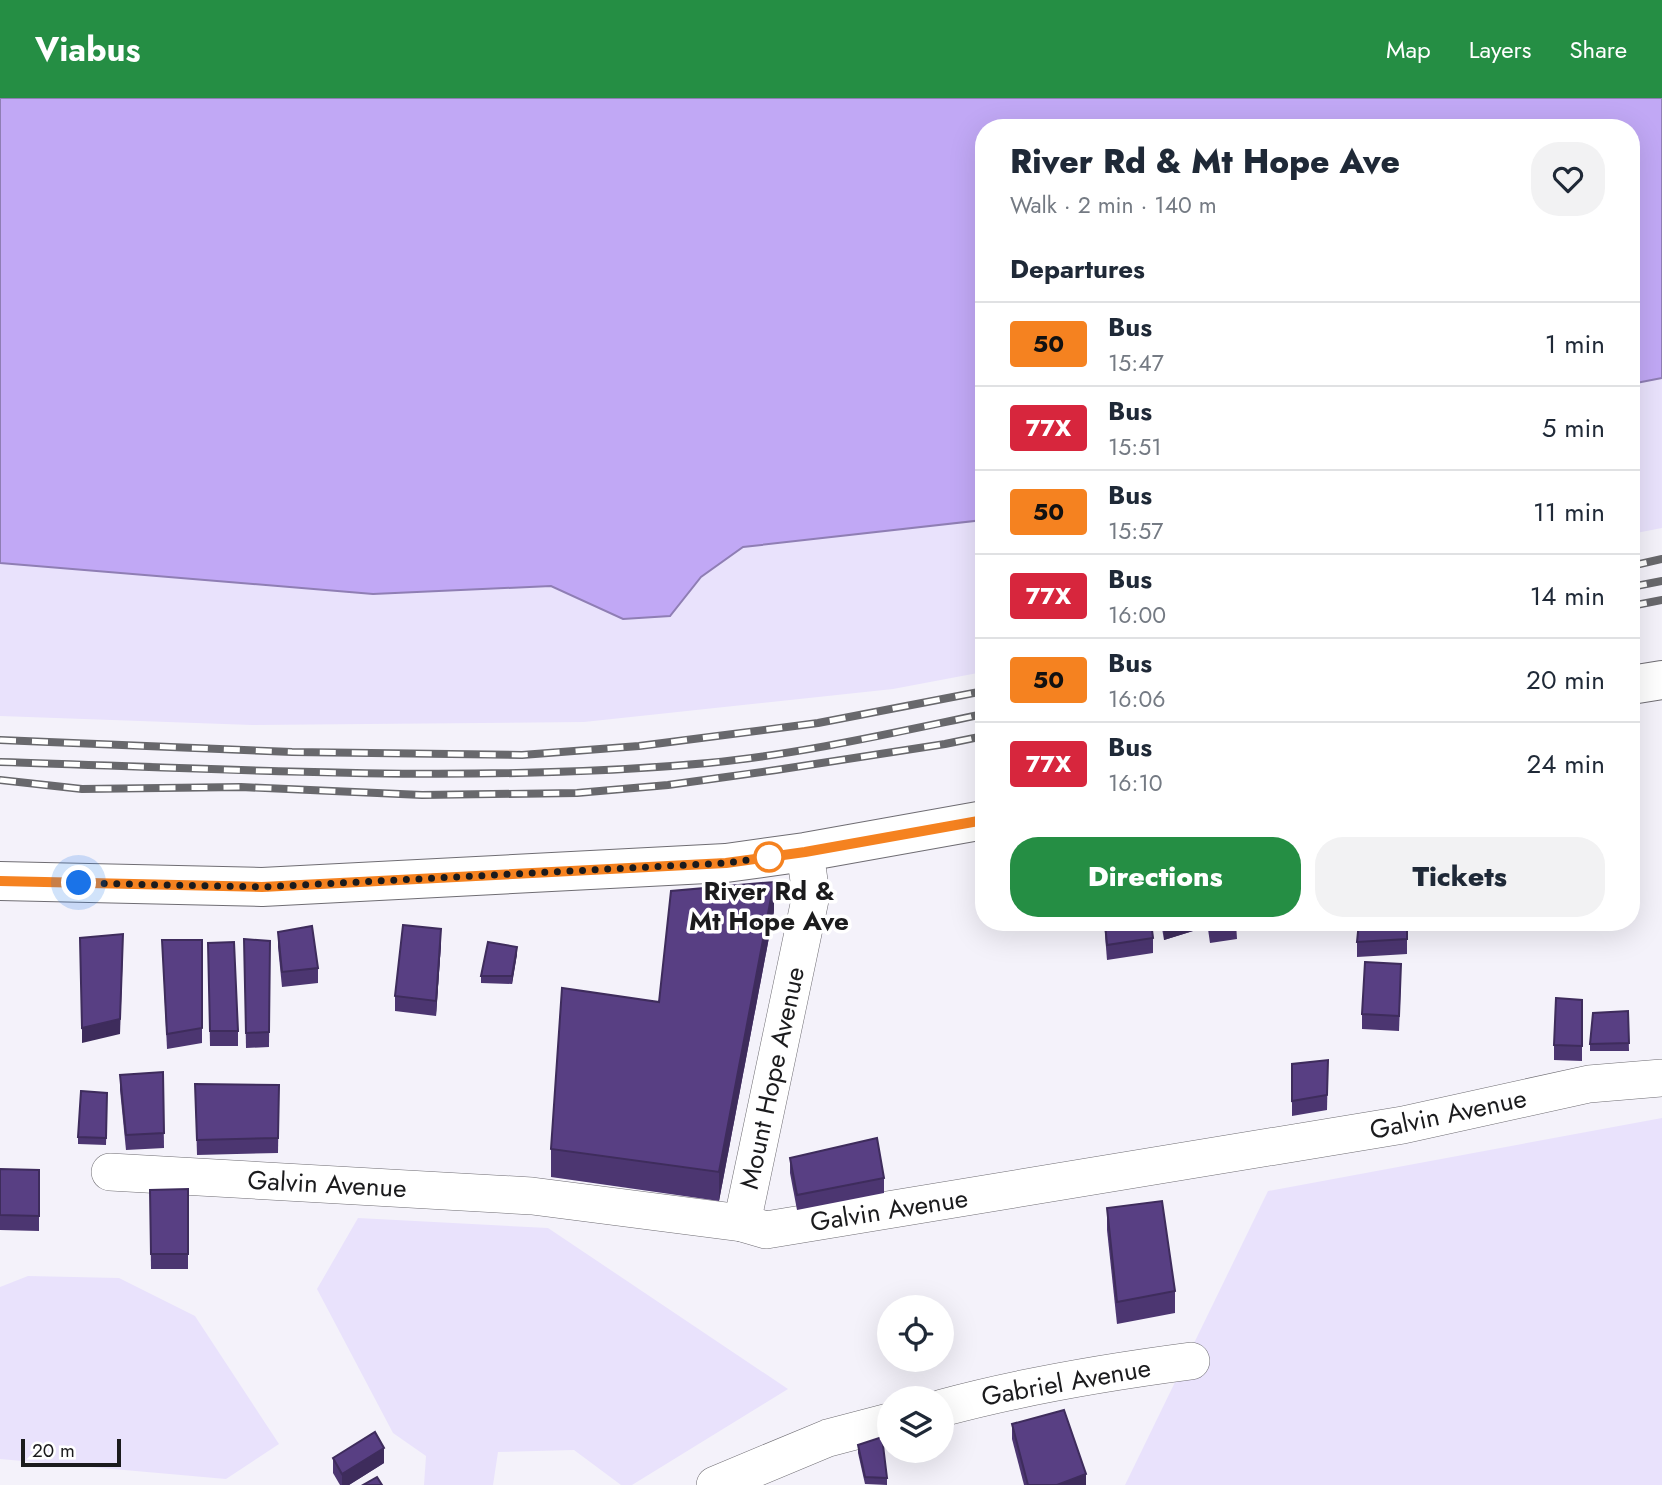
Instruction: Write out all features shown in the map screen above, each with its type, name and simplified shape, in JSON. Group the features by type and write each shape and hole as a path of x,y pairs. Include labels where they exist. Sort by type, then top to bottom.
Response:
{"main road":[{"path":"1640,684 1662,680"},
{"path":"0,881 262,887 726,863 805,852 975,822"}],"street":[{"name":"Mount Hope Avenue","path":"742,1223 811,894 805,852"},
{"name":"Galvin Avenue","path":"110,1171 532,1196 742,1223 766,1230 1403,1125 1589,1084 1662,1078"},
{"name":"Gabriel Avenue","path":"954,1405 1001,1391 1191,1361"},
{"path":"715,1485 828,1438 877,1425"}],"shaded area":[{"path":"0,98 1662,98 1662,378 1640,382 1640,119 975,119 975,521 743,547 701,577 670,616 623,619 551,586 373,594 0,563"},
{"path":"1662,378 1662,528 1640,532 1640,382"},
{"path":"975,521 975,674 893,689 584,722 252,725 0,716 0,563 373,594 551,586 623,619 670,616 701,578 743,547"},
{"path":"1662,1118 1662,1485 1125,1485 1268,1191"},
{"path":"358,1218 548,1228 788,1389 632,1485 621,1485 574,1450 498,1452 493,1485 424,1485 426,1456 393,1433 317,1289"},
{"path":"28,1276 119,1278 195,1316 279,1444 226,1479 0,1459 0,1287"}],"building":[{"path":"774,882 719,1172 551,1149 562,988 659,1002 671,891"},
{"path":"403,925 441,929 436,1001 395,996"},
{"path":"312,926 318,968 282,972 278,932"},
{"path":"1106,931 1152,931 1153,938 1107,945"},
{"path":"1358,931 1407,931 1407,939 1357,942"},
{"path":"123,934 120,1019 82,1028 80,938"},
{"path":"244,939 270,941 269,1032 246,1033"},
{"path":"162,940 202,940 202,1028 167,1034"},
{"path":"234,942 238,1031 210,1031 208,943"},
{"path":"488,942 517,947 512,976 481,976"},
{"path":"1365,962 1401,964 1399,1016 1362,1014"},
{"path":"1556,998 1582,1000 1582,1046 1554,1045"},
{"path":"1628,1011 1629,1043 1590,1044 1593,1013"},
{"path":"1328,1060 1327,1095 1292,1101 1292,1064"},
{"path":"163,1072 164,1133 126,1135 120,1075"},
{"path":"195,1084 279,1085 278,1138 197,1140"},
{"path":"81,1091 107,1093 106,1138 78,1137"},
{"path":"877,1138 884,1178 797,1195 790,1158"},
{"path":"0,1169 39,1170 39,1216 0,1215"},
{"path":"188,1189 188,1254 151,1254 150,1190"},
{"path":"1162,1201 1175,1291 1117,1302 1107,1208"},
{"path":"1064,1410 1086,1474 1057,1485 1028,1485 1012,1424"},
{"path":"375,1432 384,1448 342,1474 333,1458"},
{"path":"877,1439 877,1463 885,1463 887,1478 865,1477 858,1445"},
{"path":"377,1477 382,1485 363,1485"}],"railway":[{"path":"1640,564 1662,559"},
{"path":"1640,585 1662,581"},
{"path":"1640,604 1662,600"},
{"path":"0,740 292,752 522,755 639,746 818,723 975,693"},
{"path":"0,762 354,773 531,773 620,769 708,763 777,754 975,716"},
{"path":"0,780 82,789 241,787 422,795 577,793 668,785 975,738"}],"bus line":[{"name":"50","path":"0,881 262,887 726,863 805,852 975,822"}],"place":[{"name":"River Rd & Mt Hope Ave","path":"769,857"}],"route":[{"path":"79,883 262,887 726,863 779,856 769,857"}]}
